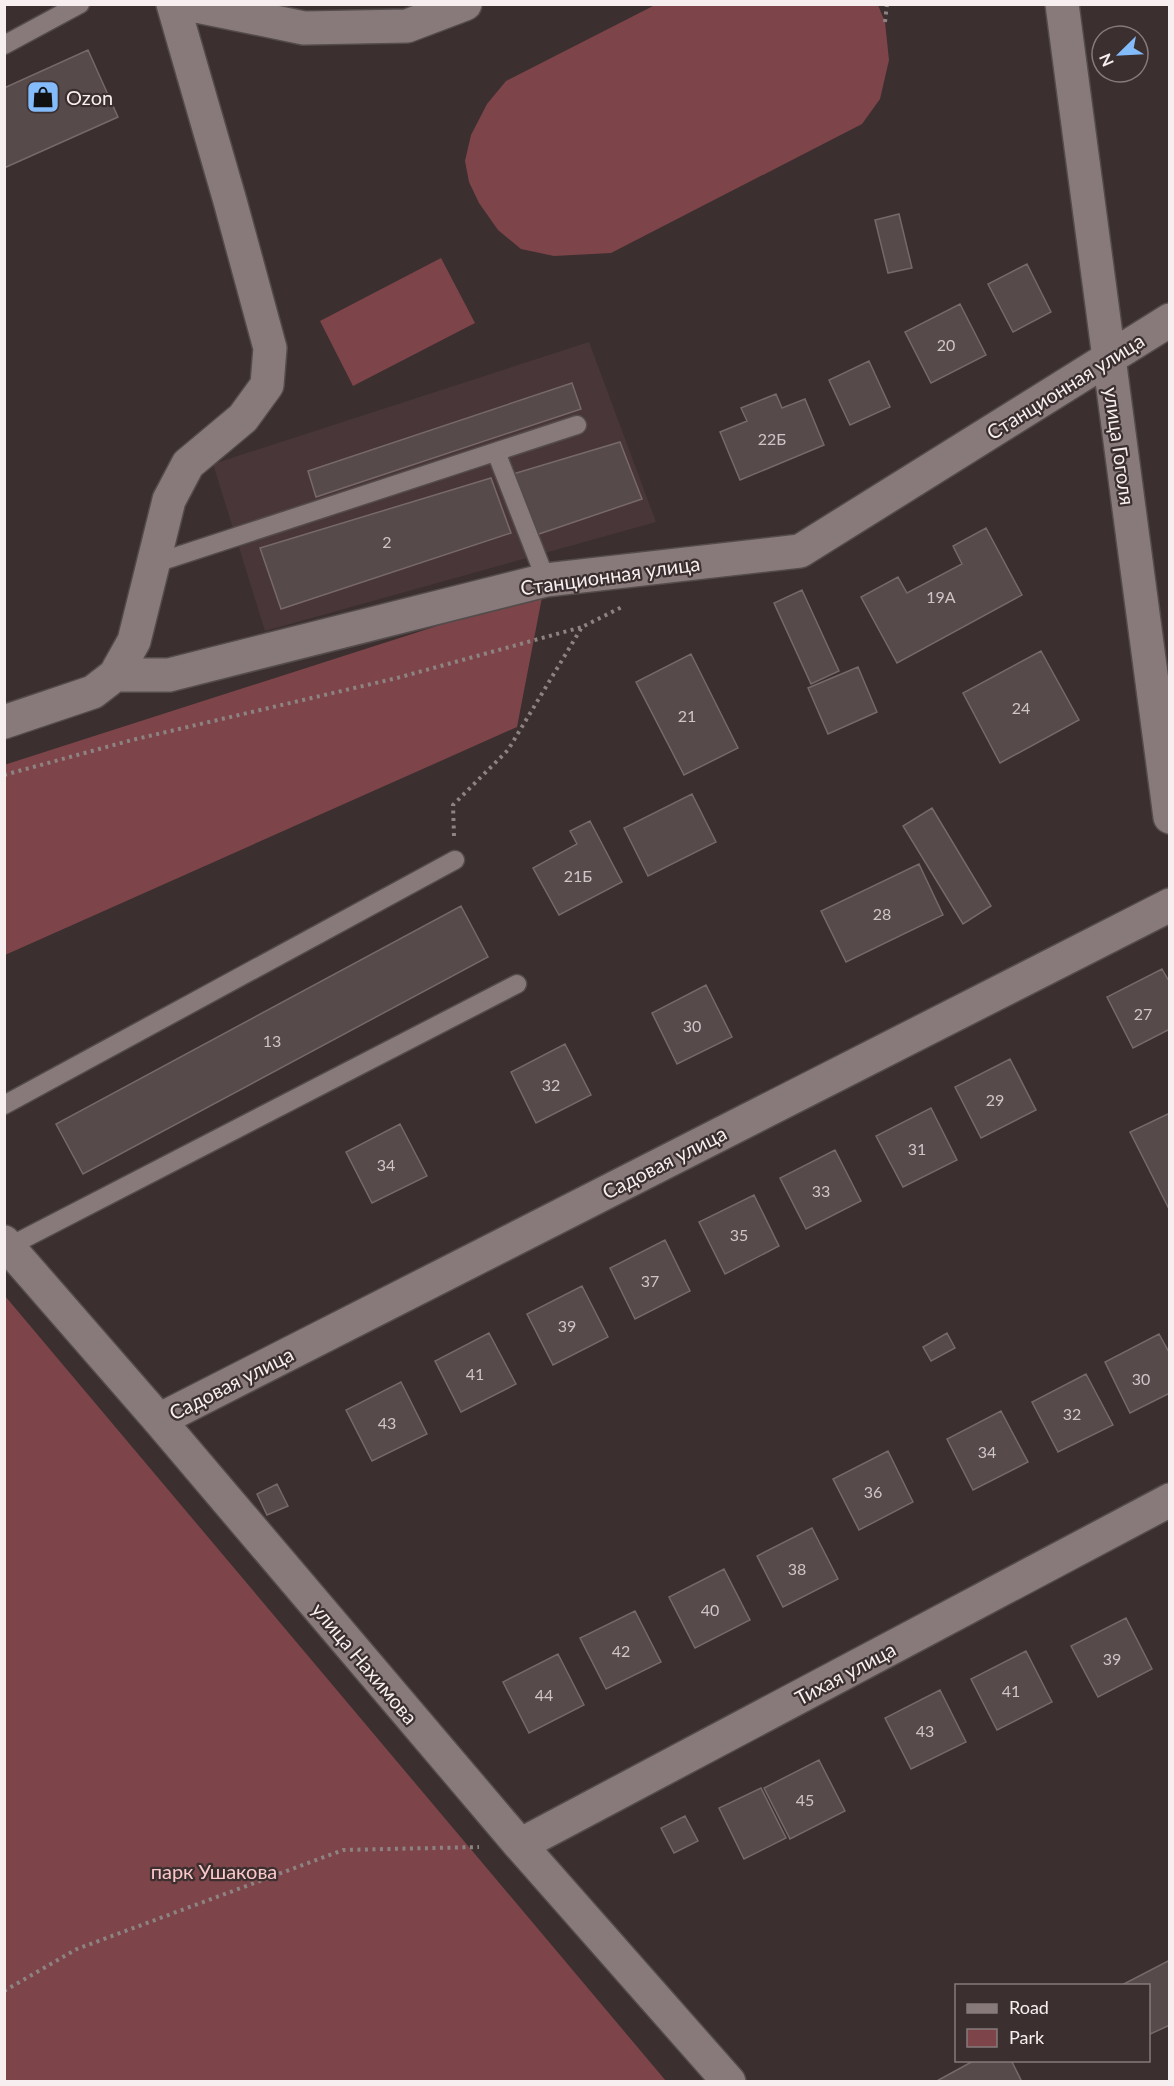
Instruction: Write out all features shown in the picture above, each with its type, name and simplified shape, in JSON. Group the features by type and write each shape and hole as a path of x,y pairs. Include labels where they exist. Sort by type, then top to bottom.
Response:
{"street":[{"path":"4,722 93,692 115,675 134,641 169,500 183,473 188,464 243,418 267,385 270,348 173,4"},
{"path":"187,4 407,26 465,4"},
{"name":"улица Гоголя","path":"1062,4 1170,817"},
{"name":"Станционная улица","path":"115,675 169,675 546,580 800,551 1170,320"},
{"name":"Садовая улица","path":"159,1420 1170,905"},
{"name":"улица Нахимова","path":"6,1245 159,1420 520,1845 729,2082"},
{"name":"Тихая улица","path":"520,1845 1170,1500"}],"lane":[{"path":"4,45 80,4"},
{"path":"153,564 577,425"},
{"path":"496,452 546,580"},
{"path":"4,1105 455,860"},
{"path":"6,1245 517,984"}],"path":[{"path":"885,22 886,4"},
{"path":"4,775 143,738 398,678 582,627 632,602"},
{"path":"455,860 453,805 508,750 582,627"},
{"path":"4,1991 77,1949 343,1850 520,1845"}],"shaded area":[{"path":"589,342 656,522 265,631 213,464"}],"green space":[{"path":"655,5 878,5 885,22 889,60 880,99 862,124 611,253 554,256 521,249 498,230 479,203 469,182 465,161 471,135 487,104 506,81"},
{"path":"441,258 475,323 353,386 320,321"},
{"path":"543,592 517,727 5,955 4,765"},
{"name":"парк Ушакова","path":"5,1296 666,2081 5,2081"}],"building":[{"path":"88,50 118,117 4,168 4,88"},
{"path":"899,214 912,268 888,273 875,220"},
{"path":"1027,264 1051,312 1013,332 988,284"},
{"path":"960,304 986,355 931,383 905,332"},
{"path":"869,361 890,407 850,425 829,380"},
{"path":"572,383 581,409 316,497 308,471"},
{"path":"776,394 782,408 805,399 824,445 740,480 720,432 747,421 741,408"},
{"path":"620,442 642,499 536,535 513,474"},
{"path":"491,478 511,533 281,609 260,548"},
{"path":"986,528 1022,595 897,663 861,597 898,577 907,593 962,564 953,546"},
{"path":"802,590 839,671 811,684 774,603"},
{"path":"1041,651 1079,720 1000,763 963,693"},
{"path":"691,654 738,748 684,775 636,682"},
{"path":"858,667 877,712 828,734 808,688"},
{"path":"692,794 716,842 648,876 624,828"},
{"path":"932,808 991,906 963,924 903,826"},
{"path":"590,821 622,882 559,915 533,868 577,844 570,831"},
{"path":"919,864 943,915 846,962 821,911"},
{"path":"461,906 488,957 83,1174 56,1124"},
{"path":"1162,969 1170,983 1170,1029 1133,1048 1107,997"},
{"path":"706,985 732,1037 677,1064 652,1013"},
{"path":"565,1044 591,1095 536,1123 511,1072"},
{"path":"1010,1059 1036,1110 981,1138 955,1087"},
{"path":"931,1108 957,1160 903,1187 876,1136"},
{"path":"1170,1113 1170,1211 1130,1132"},
{"path":"400,1124 427,1176 372,1203 346,1152"},
{"path":"835,1150 861,1201 806,1229 780,1178"},
{"path":"754,1195 779,1246 725,1274 699,1222"},
{"path":"665,1240 690,1291 635,1319 610,1268"},
{"path":"582,1286 608,1337 553,1365 527,1314"},
{"path":"489,1333 516,1384 461,1412 435,1361"},
{"path":"947,1333 955,1348 931,1361 923,1347"},
{"path":"1159,1334 1170,1354 1170,1393 1130,1413 1105,1362"},
{"path":"1086,1374 1113,1425 1058,1452 1032,1402"},
{"path":"401,1382 427,1434 372,1461 346,1410"},
{"path":"1001,1411 1028,1462 973,1490 947,1439"},
{"path":"888,1451 913,1502 859,1530 833,1479"},
{"path":"277,1484 288,1506 267,1515 257,1494"},
{"path":"812,1528 838,1579 783,1607 757,1556"},
{"path":"724,1569 750,1620 695,1648 669,1597"},
{"path":"635,1611 661,1662 606,1689 580,1638"},
{"path":"1126,1618 1152,1669 1098,1697 1071,1646"},
{"path":"1026,1651 1052,1702 997,1730 971,1679"},
{"path":"558,1654 584,1705 529,1733 503,1682"},
{"path":"940,1690 966,1742 911,1769 885,1718"},
{"path":"819,1760 845,1811 790,1839 764,1788"},
{"path":"761,1788 786,1838 744,1859 719,1808"},
{"path":"685,1816 698,1841 674,1853 661,1828"},
{"path":"1170,1960 1170,2025 1150,2034 1150,1984 1124,1984"},
{"path":"971,2062 1012,2062 1022,2082 935,2082"}],"place":[{"name":"Ozon","path":"43,97"}]}
